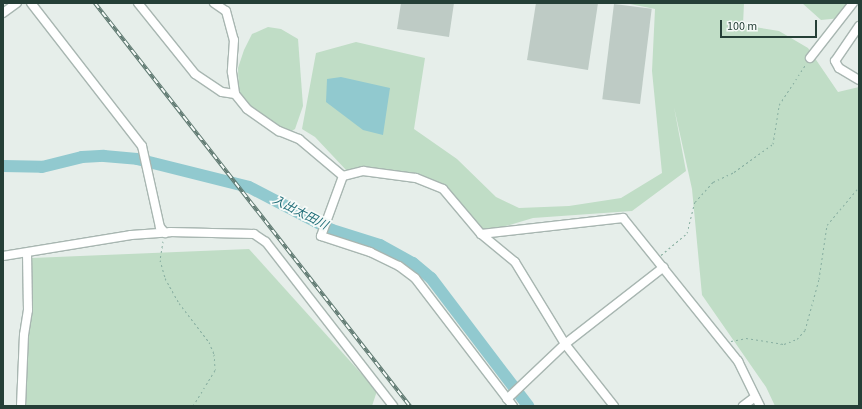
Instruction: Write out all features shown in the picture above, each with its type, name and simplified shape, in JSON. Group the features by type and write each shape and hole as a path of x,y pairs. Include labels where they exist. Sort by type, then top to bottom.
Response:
{"street":[{"path":"3,14 17,3"},
{"path":"31,3 142,146 160,227 165,233"},
{"path":"138,3 195,74 222,92 235,94"},
{"path":"214,3 226,11 234,40 232,72 235,94 247,109 279,131 299,139 343,176"},
{"path":"810,58 853,3"},
{"path":"859,26 835,61 839,68 859,80"},
{"path":"343,176 363,171 423,178 453,198 481,234 515,262 565,344 614,406"},
{"path":"343,176 321,236 370,252 399,266 415,278 513,406"},
{"path":"481,234 623,218 658,258 738,361 760,406"},
{"path":"3,256 131,235 165,233 254,234 266,242 393,406"},
{"path":"21,406 24,335 28,310 27,253"},
{"path":"507,399 565,344 664,267"},
{"path":"743,406 755,397"}],"path":[{"path":"658,258 687,234 695,202 713,182 734,172 773,144 779,105 810,58"},
{"path":"723,342 746,338 784,344 797,340 805,330 819,279 827,225 859,187"},
{"path":"165,233 161,252 162,270 171,289 209,342 214,354 215,370 193,406"}],"green space":[{"path":"625,3 744,3 743,25 779,31 808,48 838,92 859,87 859,406 775,406 766,387 702,295 692,189 674,107 686,171 632,211 533,218 486,232 443,189 416,178 357,167 347,171 315,137 302,129 316,53 356,42 425,58 414,129 457,159 496,197 519,208 569,206 621,198 662,173 652,71 655,9"},
{"path":"802,3 852,3 841,18 821,20"},
{"path":"268,27 281,29 298,39 303,106 295,129 287,134 261,122 239,98 238,68 244,50 252,34"},
{"path":"249,249 377,391 372,406 25,406 24,332 32,258"}],"water":[{"path":"341,77 390,88 383,135 363,130 326,102 327,79"}],"building":[{"path":"401,3 454,3 449,37 397,29"},
{"path":"536,3 598,3 588,70 527,60"},
{"path":"614,4 652,9 640,104 602,99"}],"waterway":[{"name":"入出太田川","path":"3,166 42,167 82,157 104,156 137,159 249,187 332,230 380,245 413,263 431,278 528,406"}],"railway":[{"path":"95,3 410,406"}]}
